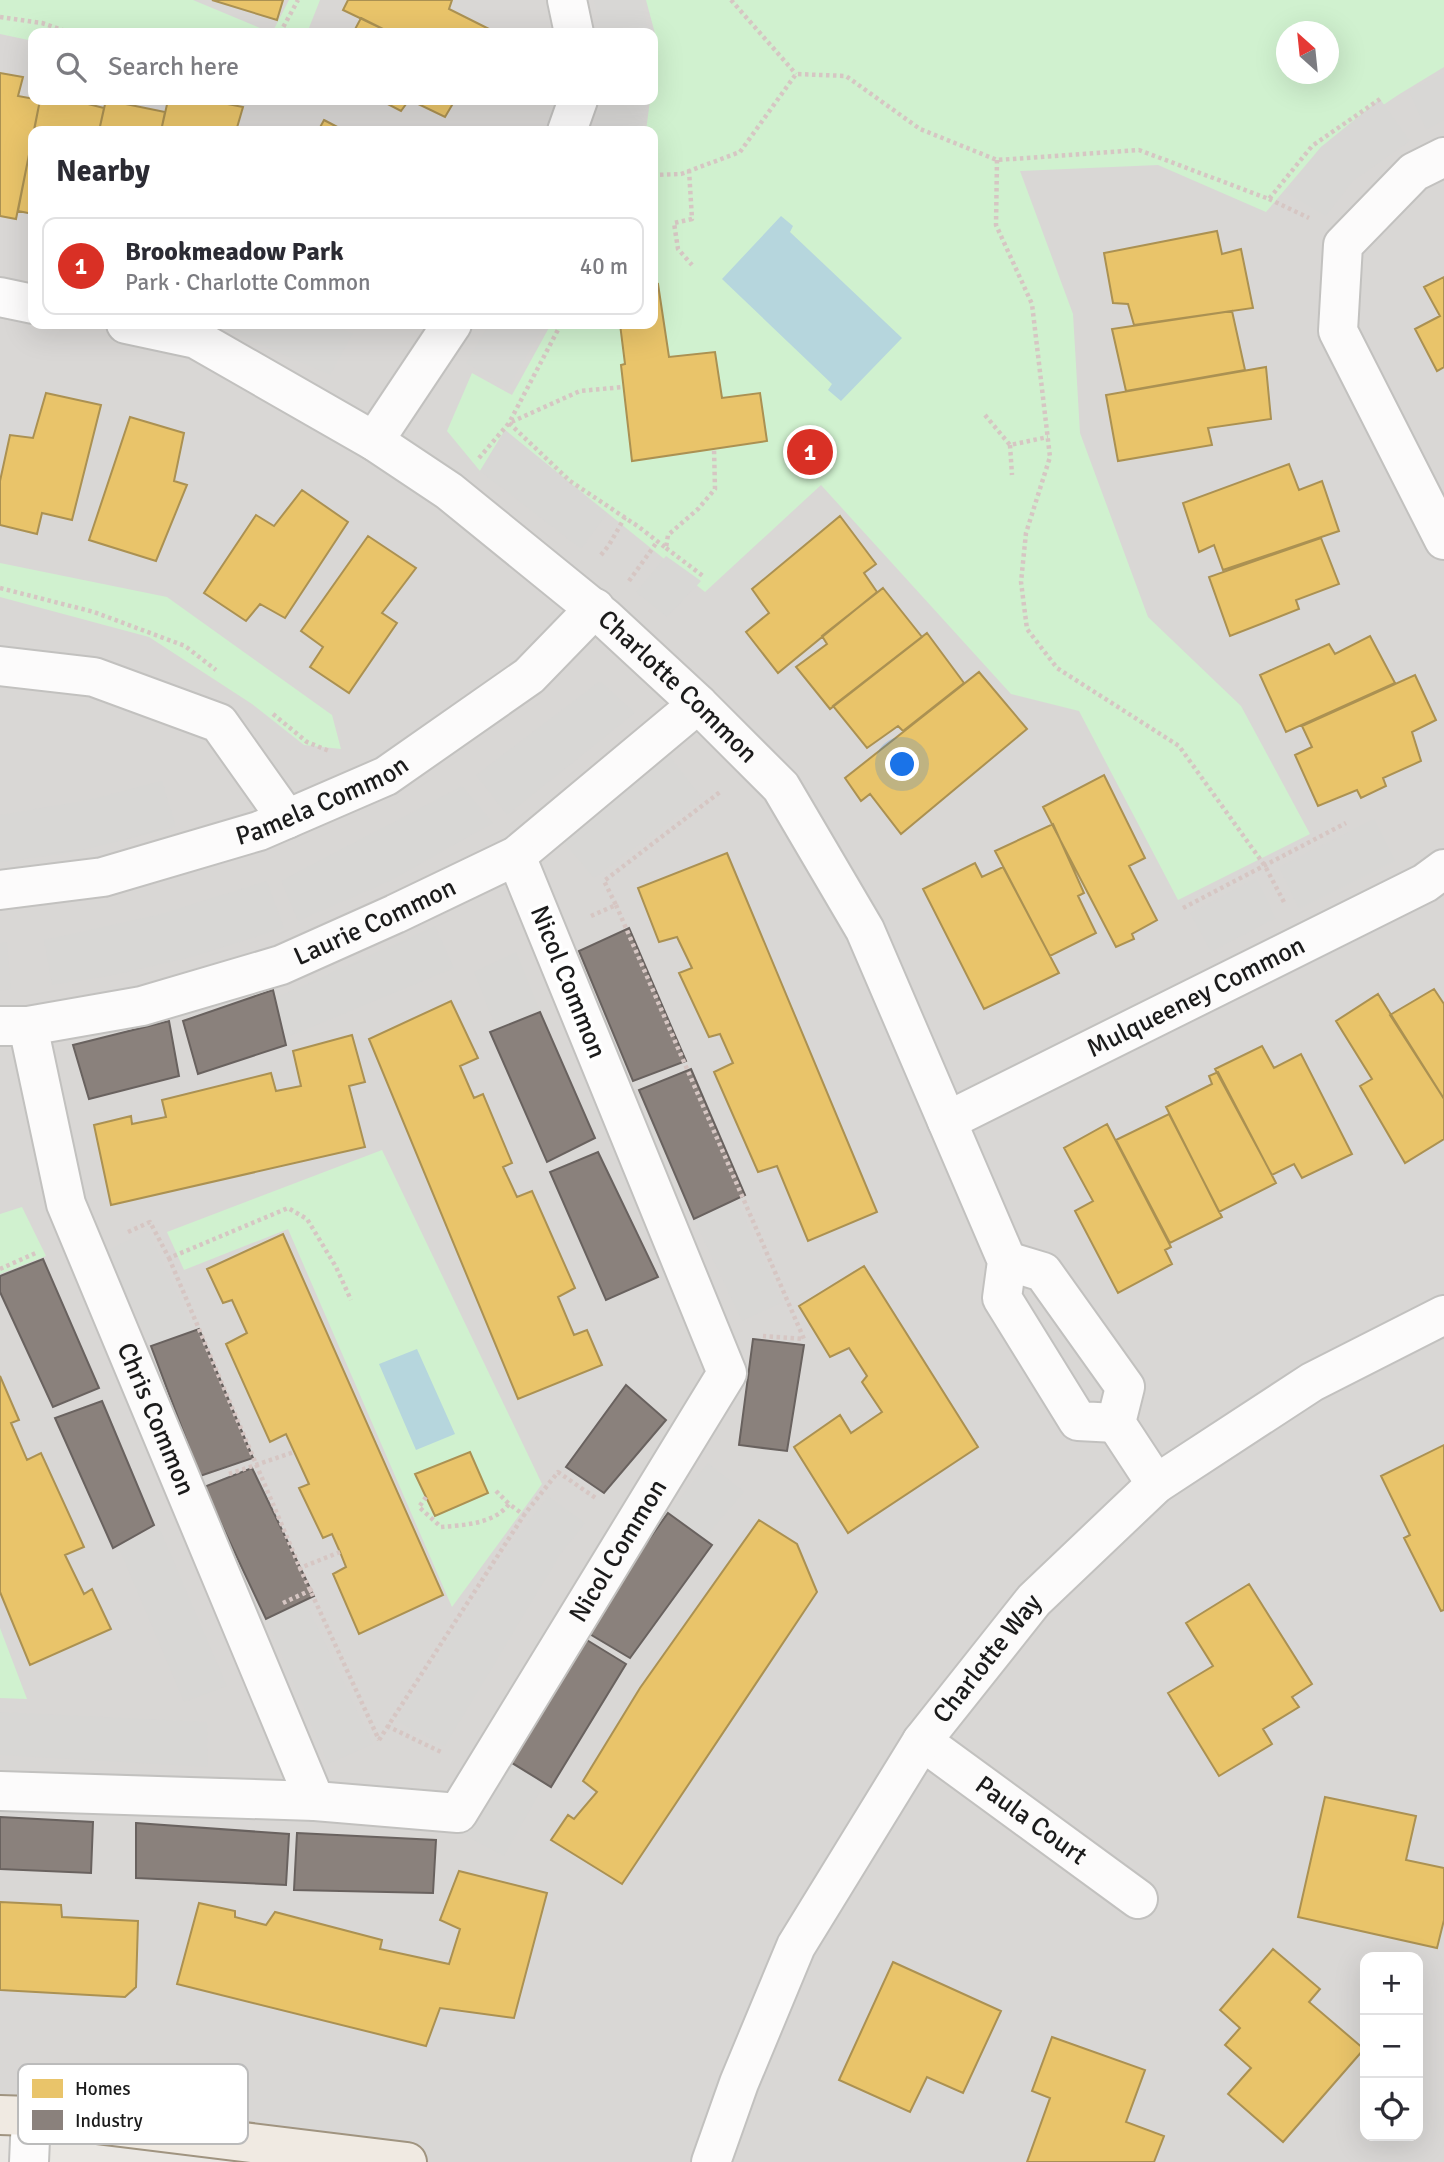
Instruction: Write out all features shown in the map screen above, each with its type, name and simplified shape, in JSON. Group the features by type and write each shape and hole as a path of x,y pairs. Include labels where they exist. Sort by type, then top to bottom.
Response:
{"main road":[{"path":"248,2143 407,2162"}],"street":[{"path":"567,0 573,28"},
{"path":"569,126 576,105"},
{"path":"1444,157 1414,172 1343,245 1338,331 1444,540"},
{"path":"0,297 28,303"},
{"name":"Charlotte Common","path":"149,329 196,339 374,441 449,491 594,608 698,704 781,787 865,930 1007,1261"},
{"path":"374,441 449,329"},
{"name":"Pamela Common","path":"0,890 103,877 259,831 386,776 529,676 594,608"},
{"path":"0,666 94,677 219,723 286,819"},
{"name":"Laurie Common","path":"14,1026 142,1006 281,965 395,914 516,856 698,704"},
{"name":"Nicol Common","path":"0,1791 315,1801 458,1813 727,1373 516,856"},
{"name":"Mulqueeney Common","path":"947,1121 1425,883 1444,869"},
{"name":"Chris Common","path":"14,1026 66,1204 315,1801"},
{"path":"1116,1423 1078,1421 1002,1298 1007,1261 1043,1272 1125,1387 1116,1423 1156,1483"},
{"name":"Charlotte Way","path":"711,2162 739,2083 796,1945 922,1741 1034,1600 1156,1483 1312,1382 1444,1315"},
{"name":"Paula Court","path":"922,1741 1139,1899"},
{"path":"24,2144 29,2162"}],"path":[{"path":"283,28 298,0"},
{"path":"731,0 796,74 846,76 920,129 997,159 1139,150 1269,199 1312,146 1380,99"},
{"path":"0,18 42,23 56,28"},
{"path":"658,175 681,174 740,152 796,74"},
{"path":"997,159 996,225 1032,304 1050,457 1026,533 1021,582 1027,629 1057,668 1179,746 1265,866 1306,942"},
{"path":"689,170 692,219 674,223 678,249 692,265"},
{"path":"509,423 558,329"},
{"path":"509,423 580,391 623,387"},
{"path":"985,415 1010,445 1012,475"},
{"path":"509,423 570,481 639,527 703,576"},
{"path":"1010,445 1048,437"},
{"path":"666,548 668,535 698,509 715,489 714,448"},
{"path":"711,1332 804,1339 604,881 728,786"},
{"path":"1183,908 1346,823"},
{"path":"548,934 616,905"},
{"path":"169,1258 288,1208 307,1219 336,1267 351,1300"},
{"path":"120,1237 150,1222 169,1258 300,1568 379,1740 524,1515 558,1472 635,1525"},
{"path":"0,1269 18,1262"},
{"path":"185,1489 294,1452"},
{"path":"496,1491 524,1515"},
{"path":"426,1497 419,1507 441,1527 475,1524 503,1512 509,1504"},
{"path":"300,1568 340,1552"},
{"path":"242,1623 311,1590"},
{"path":"387,1726 483,1773"}],"shaded area":[{"path":"0,0 1444,0 1444,2162 407,2162 248,2144 248,2064 18,2064 18,2117 0,2115"},
{"path":"594,0 641,0 648,28 600,28"},
{"path":"1444,73 1444,120 1426,130 1409,91"},
{"path":"1380,99 1410,141 1353,181 1326,216 1286,192 1321,147"},
{"path":"601,105 648,105 643,126 596,126"},
{"path":"224,329 342,329 353,333 330,375"},
{"path":"486,329 542,329 508,388 466,363"},
{"path":"505,430 607,514 581,549 480,471"},
{"path":"666,556 701,581 667,617 636,592"},
{"path":"600,681 635,713 507,815 476,775"},
{"path":"669,755 702,798 594,878 562,840"},
{"path":"162,781 176,827 71,853 0,862 0,815 88,800"},
{"path":"462,786 493,823 390,881 298,921 281,881"},
{"path":"1374,819 1395,861 1299,909 1279,867"},
{"path":"1256,878 1276,918 1211,952 1190,913"},
{"path":"267,881 284,928 192,957 109,976 52,985 44,940 157,915"},
{"path":"435,926 454,968 285,1038 275,998"},
{"path":"7,942 11,989 0,991 0,943"},
{"path":"516,952 540,1012 497,1030 474,972"},
{"path":"736,1198 783,1302 742,1321 694,1219"},
{"path":"148,1230 194,1330 151,1346 107,1251"},
{"path":"708,1463 744,1492 704,1539 668,1513"},
{"path":"548,1496 585,1523 560,1555 445,1746 396,1721 512,1543"},
{"path":"159,1527 227,1686 184,1702 118,1546"},
{"path":"305,1601 373,1744 328,1764 266,1619"},
{"path":"0,1712 207,1722 208,1767 0,1755"},
{"path":"504,1758 545,1783 504,1856 460,1833"}],"green space":[{"path":"0,0 193,0 260,28 28,28 28,40 0,34"},
{"path":"289,0 320,0 309,28 275,28"},
{"path":"646,0 1444,0 1444,67 1321,147 1266,212 1158,165 1020,171 1073,314 1080,433 1148,617 1241,706 1310,834 1178,900 1079,711 1011,694 821,485 705,592 505,430 480,471 447,431 472,373 512,395 548,329 658,329 658,126 647,126 649,105 658,105 658,28 654,28"},
{"path":"0,563 167,597 332,715 341,749 304,745 252,704 149,637 0,597"},
{"path":"382,1150 542,1484 452,1607 288,1229 184,1270 167,1232"},
{"path":"22,1207 46,1256 0,1274 0,1214"},
{"path":"0,1628 27,1699 0,1698"}],"water":[{"path":"781,216 793,226 790,232 902,338 841,401 828,390 832,384 722,279"},
{"path":"417,1349 455,1434 416,1450 379,1364"}],"building: Homes":[{"path":"212,0 283,0 277,20"},
{"path":"348,0 452,0 449,9 487,28 381,28 343,10"},
{"path":"361,18 381,28 356,28"},
{"path":"0,73 23,77 18,96 28,98 28,105 39,105 35,126 28,126 28,160 16,219 0,216"},
{"path":"39,105 92,105 104,108 100,126 35,126"},
{"path":"105,105 131,105 165,112 162,126 100,126"},
{"path":"167,105 243,107 237,126 162,126"},
{"path":"390,105 405,105 401,111"},
{"path":"420,105 452,105 445,117"},
{"path":"324,120 335,126 321,126"},
{"path":"28,160 28,213 18,211"},
{"path":"1217,231 1222,254 1241,249 1253,308 1134,325 1128,304 1113,303 1104,253"},
{"path":"1444,277 1444,367 1437,371 1415,329 1440,316 1424,287"},
{"path":"658,284 669,357 715,352 722,398 760,393 767,441 632,461 621,365 625,364 621,329 658,329"},
{"path":"1232,311 1245,370 1126,391 1112,329"},
{"path":"1266,367 1271,419 1208,428 1212,445 1118,461 1106,395"},
{"path":"46,393 101,405 72,520 42,513 37,534 0,525 0,481 10,435 33,438"},
{"path":"130,417 184,433 174,481 187,485 156,561 89,540"},
{"path":"1289,464 1299,490 1322,481 1339,531 1223,570 1214,545 1199,552 1183,503"},
{"path":"302,490 348,522 285,618 260,604 246,621 204,593 256,515 274,526"},
{"path":"840,516 876,564 864,573 877,592 778,673 746,632 769,613 752,589"},
{"path":"368,536 416,568 382,613 397,623 349,693 310,667 323,647 301,631"},
{"path":"1321,538 1339,584 1296,600 1299,609 1230,636 1209,577"},
{"path":"883,588 922,637 830,709 796,667 827,644 822,636"},
{"path":"927,633 964,683 903,731 898,726 867,748 833,706"},
{"path":"1370,636 1395,683 1286,732 1260,675 1329,644 1335,654"},
{"path":"979,672 1027,729 901,834 870,794 861,801 845,778"},
{"path":"1415,675 1436,720 1412,732 1421,761 1383,778 1386,786 1361,798 1357,790 1318,806 1295,755 1312,747 1302,726"},
{"path":"1104,775 1145,858 1129,866 1157,920 1132,934 1134,939 1116,947 1043,807"},
{"path":"1053,824 1084,893 1078,896 1096,933 1050,956 995,851"},
{"path":"727,853 877,1212 808,1241 777,1166 758,1172 714,1072 733,1063 720,1034 709,1037 679,973 692,968 677,937 659,942 638,888"},
{"path":"975,863 982,877 1003,867 1059,973 984,1009 923,889"},
{"path":"1434,989 1444,1004 1444,1099 1390,1015"},
{"path":"1378,994 1444,1099 1444,1139 1405,1163 1360,1086 1372,1079 1336,1021"},
{"path":"451,1001 478,1058 460,1066 474,1098 483,1094 512,1163 503,1167 517,1197 532,1191 575,1288 558,1297 574,1335 587,1330 602,1365 518,1399 369,1039"},
{"path":"352,1035 365,1082 349,1086 365,1147 111,1205 94,1125 131,1116 132,1124 166,1117 162,1100 271,1073 276,1091 301,1086 293,1051"},
{"path":"1262,1046 1274,1068 1301,1054 1352,1154 1302,1178 1294,1164 1272,1175 1215,1069"},
{"path":"1218,1072 1276,1183 1219,1212 1166,1107 1212,1084 1209,1076"},
{"path":"1169,1114 1222,1217 1170,1243 1116,1140"},
{"path":"1107,1124 1171,1247 1165,1250 1172,1264 1118,1293 1075,1211 1093,1201 1064,1148"},
{"path":"283,1234 443,1595 359,1634 333,1574 346,1567 340,1552 332,1534 323,1538 299,1488 309,1484 286,1434 270,1442 226,1344 247,1333 232,1300 223,1303 207,1269"},
{"path":"864,1266 978,1447 848,1533 794,1447 840,1415 851,1433 882,1412 862,1382 867,1376 849,1348 830,1357 799,1306"},
{"path":"0,1376 19,1420 11,1423 27,1460 41,1453 84,1547 65,1555 84,1594 92,1589 111,1629 30,1665 0,1592"},
{"path":"1444,1445 1444,1610 1441,1611 1404,1538 1410,1535 1381,1476"},
{"path":"470,1452 488,1493 435,1516 415,1474"},
{"path":"759,1520 797,1544 817,1592 622,1884 551,1840 568,1815 574,1819 597,1792 583,1781 640,1688"},
{"path":"1249,1584 1312,1684 1292,1697 1299,1707 1263,1729 1272,1744 1219,1776 1168,1693 1213,1666 1186,1623"},
{"path":"1325,1797 1416,1816 1406,1860 1444,1868 1444,1920 1437,1948 1298,1917"},
{"path":"459,1871 547,1893 514,2018 440,2008 426,2046 177,1984 199,1903 235,1911 235,1917 266,1925 275,1912 382,1940 380,1949 449,1964 460,1929 440,1920"},
{"path":"0,1902 61,1905 62,1917 138,1921 136,1987 125,1997 0,1990"},
{"path":"1273,1949 1320,1989 1309,2002 1360,2046 1360,2054 1283,2142 1228,2094 1251,2068 1225,2045 1240,2028 1220,2010"},
{"path":"893,1962 1001,2011 963,2093 927,2077 910,2112 839,2080"},
{"path":"1052,2037 1145,2070 1126,2122 1164,2136 1154,2162 1027,2162 1050,2098 1032,2091"}],"building: Industry":[{"path":"629,928 686,1061 633,1081 579,951"},
{"path":"273,990 286,1045 198,1074 183,1021"},
{"path":"540,1012 595,1138 547,1162 490,1032"},
{"path":"169,1021 179,1076 89,1099 73,1045"},
{"path":"691,1069 745,1195 694,1219 639,1090"},
{"path":"598,1152 658,1277 606,1300 550,1172"},
{"path":"43,1259 99,1388 53,1407 0,1292 0,1276"},
{"path":"199,1329 253,1458 200,1476 151,1346"},
{"path":"753,1339 804,1345 787,1451 739,1445"},
{"path":"626,1385 666,1420 604,1493 566,1467"},
{"path":"102,1401 154,1525 113,1548 55,1418"},
{"path":"252,1468 314,1596 266,1619 204,1487"},
{"path":"668,1513 712,1545 630,1658 583,1630"},
{"path":"577,1634 626,1664 551,1787 504,1758"},
{"path":"0,1817 93,1822 91,1873 0,1869"},
{"path":"136,1823 289,1834 286,1885 136,1878"},
{"path":"297,1833 436,1840 433,1893 294,1890"}],"place":[{"name":"Brookmeadow Park","path":"810,452"}]}
